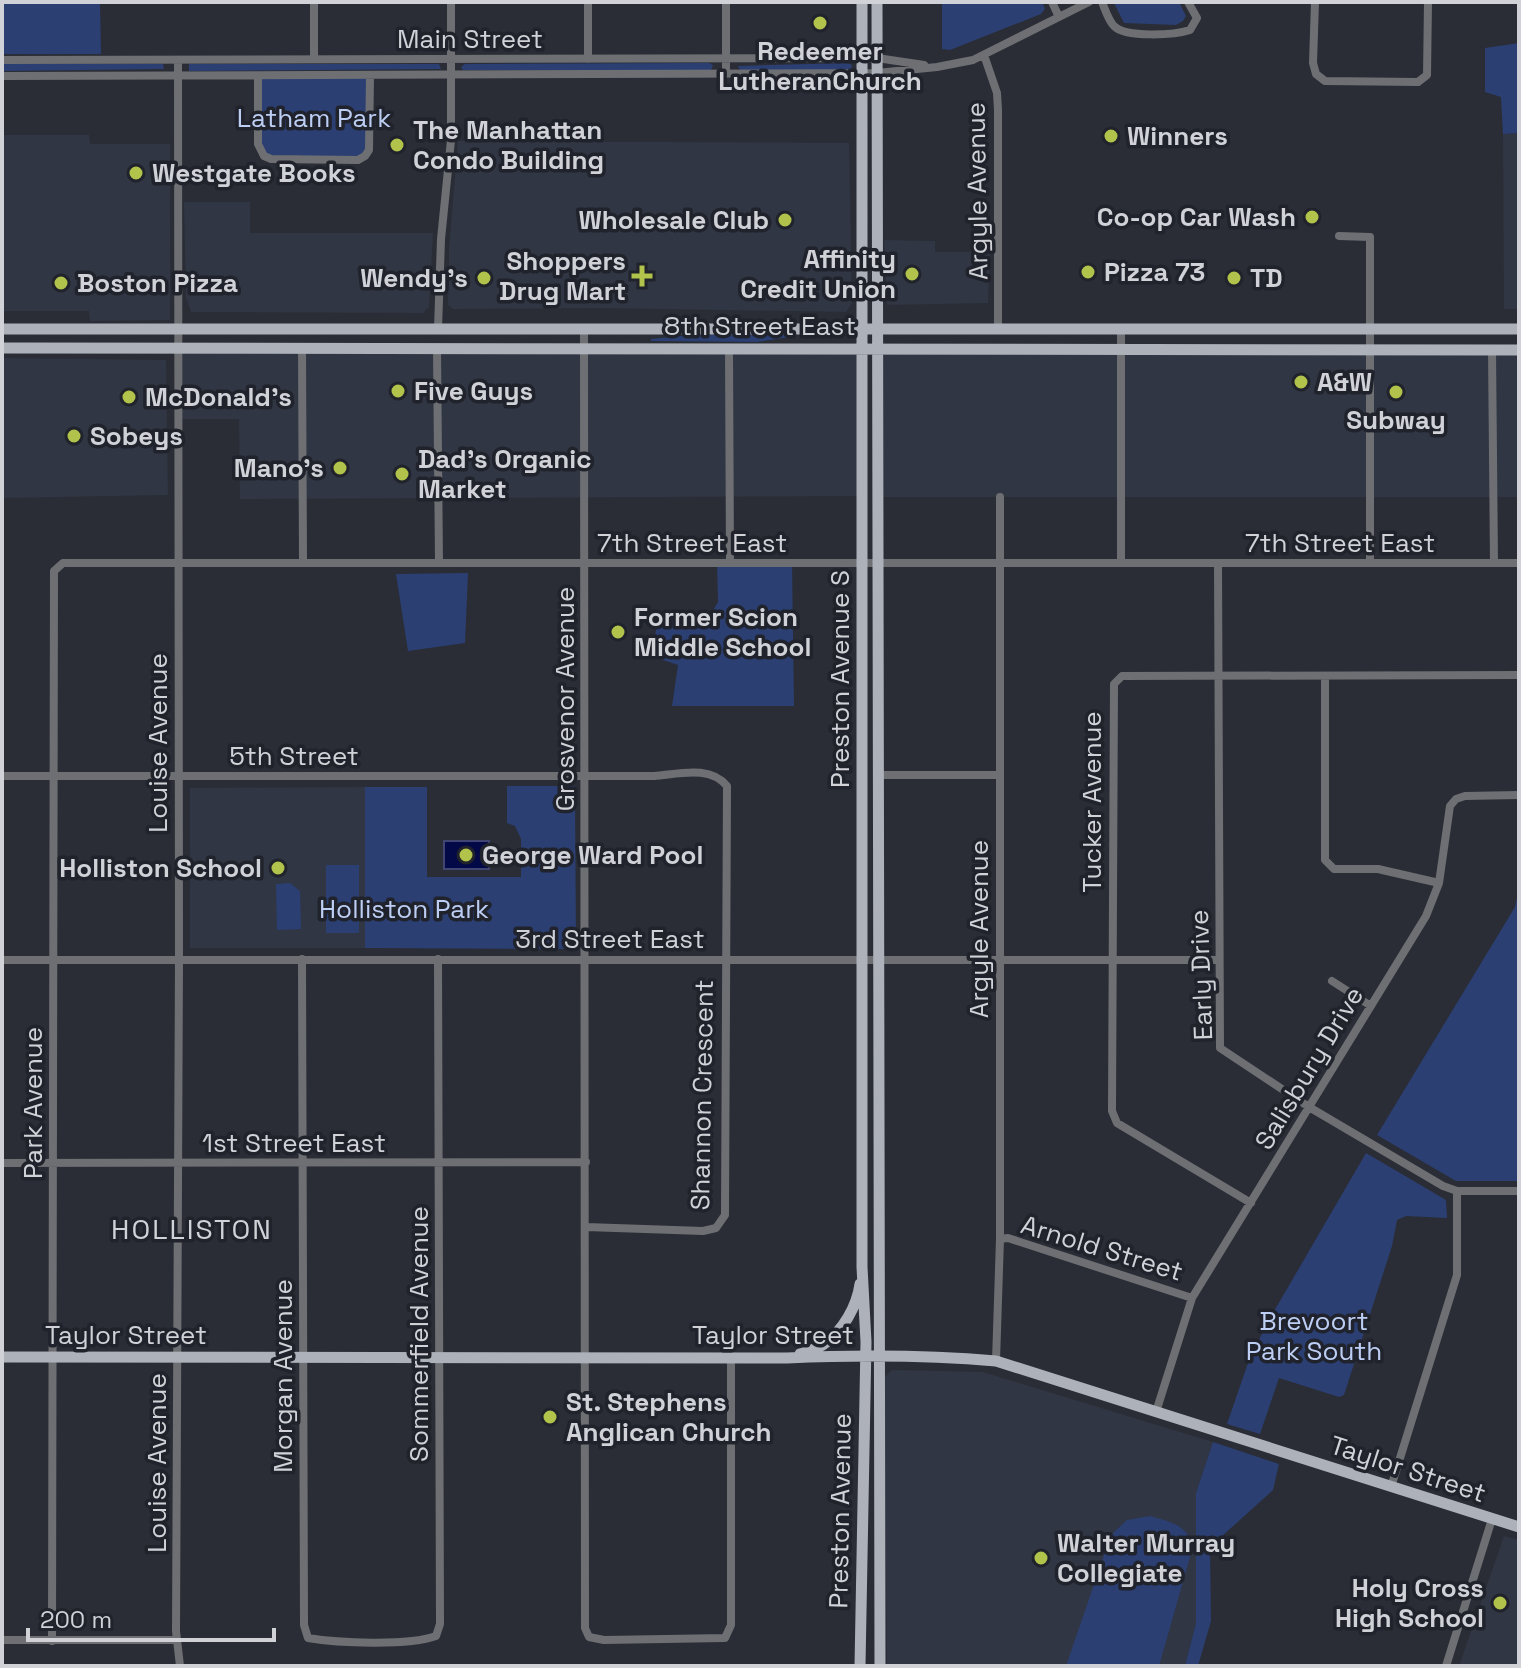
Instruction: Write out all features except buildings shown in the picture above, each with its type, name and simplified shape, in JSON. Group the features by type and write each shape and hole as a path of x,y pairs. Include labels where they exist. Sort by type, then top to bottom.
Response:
{"main road":[{"name":"Preston Avenue S","path":"862,2 862,1267 865,1356"},
{"name":"Preston Avenue S","path":"877,2 879,1356"},
{"name":"8th Street East","path":"2,329 1519,329"},
{"path":"29,348 47,336 85,334 103,329"},
{"path":"437,349 439,339 445,336 500,329"},
{"name":"8th Street East","path":"2,348 1519,350"},
{"path":"787,1358 823,1346 845,1324 859,1292 862,1267"},
{"name":"Preston Avenue","path":"860,1666 865,1356"},
{"name":"Taylor Street","path":"2,1357 879,1356 996,1361 1519,1527"},
{"name":"Preston Avenue","path":"879,1356 880,1666"}],"street":[{"path":"314,2 314,59"},
{"path":"438,329 441,239 451,140 451,2"},
{"path":"588,2 588,59"},
{"path":"726,2 726,74"},
{"path":"1052,2 1059,17"},
{"name":"Main Street","path":"2,76 877,73 973,60 1089,2"},
{"path":"1102,2 1113,26 1125,33 1180,33 1190,30 1197,18 1188,2"},
{"path":"1315,2 1313,63 1316,74 1325,81 1418,82 1427,75 1428,2"},
{"name":"Argyle Avenue","path":"984,55 997,93 998,110 998,329"},
{"name":"Main Street","path":"2,60 877,58 937,67"},
{"name":"Louise Avenue","path":"178,60 176,1640 180,1666"},
{"path":"258,76 258,144 264,156 271,159 358,160 369,150 370,76"},
{"path":"1339,236 1370,237 1370,563"},
{"name":"Grosvenor Avenue","path":"584,329 585,1628 589,1637 604,1640 725,1638 731,1625 731,1357"},
{"path":"1121,329 1121,562"},
{"path":"302,348 303,562"},
{"path":"437,349 439,563"},
{"path":"729,350 730,563"},
{"path":"1492,350 1494,563"},
{"name":"Argyle Avenue","path":"996,1361 1000,1239 1000,497"},
{"name":"7th Street East","path":"57,566 63,563 303,562 1519,563"},
{"name":"Early Drive","path":"1218,563 1220,1048 1309,1107 1443,1186 1457,1191 1519,1191"},
{"name":"Park Avenue","path":"52,1641 53,777 54,571 57,566"},
{"name":"Tucker Avenue","path":"1251,1203 1117,1123 1112,1111 1114,684 1122,676 1519,675"},
{"path":"1325,676 1325,860 1334,869 1378,869 1439,883"},
{"name":"Shannon Crescent","path":"585,776 706,772 719,777 727,786 725,1215 716,1228 703,1231 586,1227"},
{"path":"878,775 999,775"},
{"name":"5th Street","path":"2,776 585,776"},
{"name":"Salisbury Drive","path":"1156,1412 1192,1298 1426,916 1439,883 1450,806 1456,799 1465,796 1519,795"},
{"name":"Morgan Avenue","path":"302,959 304,1625 308,1638 365,1640"},
{"name":"Sommerfield Avenue","path":"365,1640 423,1640 436,1636 440,1624 438,959"},
{"name":"3rd Street East","path":"2,960 1219,960"},
{"path":"1332,981 1371,1006"},
{"name":"1st Street East","path":"2,1163 586,1162"},
{"path":"1391,1487 1457,1275 1457,1191"},
{"name":"Arnold Street","path":"1000,1239 1008,1238 1192,1298"},
{"path":"1446,1666 1492,1519"},
{"path":"2,1640 176,1640"}],"shaded area":[{"path":"1519,133 1519,309 1504,309 1503,134"},
{"path":"2,135 89,135 90,144 170,144 170,320 90,321 89,311 2,311"},
{"path":"458,141 849,143 852,303 846,312 453,309 448,305 449,250"},
{"path":"184,202 250,202 250,233 433,233 429,307 423,313 191,312 186,298"},
{"path":"884,240 935,241 935,252 990,252 988,303 887,305"},
{"path":"177,348 861,348 862,496 240,499 239,419 177,419"},
{"path":"876,348 1519,350 1519,497 877,497"},
{"path":"2,358 166,360 168,495 2,498"},
{"name":"Holliston School","path":"365,787 365,948 190,948 190,788"},
{"name":"George Ward Pool","path":"444,841 489,841 489,869 444,869"},
{"name":"Walter Murray Collegiate","path":"892,1370 983,1372 1213,1442 1196,1493 1196,1623 1185,1666 887,1666 884,1378"},
{"name":"Holy Cross High School","path":"1504,1536 1519,1540 1519,1666 1459,1666"}],"green space":[{"path":"2,2 100,2 101,54 2,54"},
{"path":"942,2 1042,2 1045,9 1041,14 950,50 942,49"},
{"path":"1116,2 1179,2 1186,16 1176,25 1124,23"},
{"path":"1519,43 1519,133 1503,134 1501,97 1485,92 1485,48"},
{"path":"2,64 163,64 164,69 2,71"},
{"path":"189,64 439,64 441,69 189,71"},
{"path":"465,64 713,65 711,70 463,70 461,67"},
{"path":"852,65 851,70 740,70 738,66"},
{"name":"Latham Park","path":"258,76 370,76 365,156 271,159 260,150"},
{"path":"690,335 791,335 757,342 651,341"},
{"path":"717,563 792,563 794,706 672,706 678,665 654,657 657,612 712,612 718,602"},
{"path":"468,573 465,643 408,651 396,574"},
{"name":"Holliston Park","path":"507,786 575,786 576,949 365,948 365,787 427,787 427,877 521,877 521,839 515,826 507,823"},
{"path":"326,865 359,865 359,933 326,933"},
{"path":"290,883 300,891 301,929 277,930 276,884"},
{"path":"1519,888 1519,1181 1456,1181 1377,1135 1515,907"},
{"name":"Brevoort Park South","path":"1366,1153 1446,1200 1447,1218 1406,1216 1397,1220 1392,1246 1344,1395 1339,1397 1279,1378 1260,1434 1227,1424 1248,1363 1266,1325"},
{"path":"1213,1442 1279,1464 1273,1490 1210,1547 1211,1621 1198,1666 1185,1666 1196,1623 1196,1493"},
{"path":"1150,1516 1184,1530 1192,1550 1159,1666 1066,1666 1111,1535 1127,1520"}],"place":[{"name":"Redeemer LutheranChurch","path":"820,23"},
{"name":"Winners","path":"1111,136"},
{"name":"The Manhattan Condo Building","path":"397,145"},
{"name":"Westgate Books","path":"136,173"},
{"name":"Co-op Car Wash","path":"1312,217"},
{"name":"Wholesale Club","path":"785,220"},
{"name":"Pizza 73","path":"1088,272"},
{"name":"Affinity Credit Union","path":"912,274"},
{"name":"Shoppers Drug Mart","path":"642,276"},
{"name":"Wendy's","path":"484,278"},
{"name":"TD","path":"1234,278"},
{"name":"Boston Pizza","path":"61,283"},
{"name":"A&W","path":"1301,382"},
{"name":"Five Guys","path":"398,391"},
{"name":"Subway","path":"1396,392"},
{"name":"McDonald's","path":"129,397"},
{"name":"Sobeys","path":"74,436"},
{"name":"Mano's","path":"340,468"},
{"name":"Dad's Organic Market","path":"402,474"},
{"name":"Former Scion Middle School","path":"618,632"},
{"name":"George Ward Pool","path":"466,855"},
{"name":"Holliston School","path":"278,868"},
{"name":"St. Stephens Anglican Church","path":"550,1417"},
{"name":"Walter Murray Collegiate","path":"1041,1558"},
{"name":"Holy Cross High School","path":"1500,1603"}],"district":[{"name":"HOLLISTON","path":"192,1229"}]}
